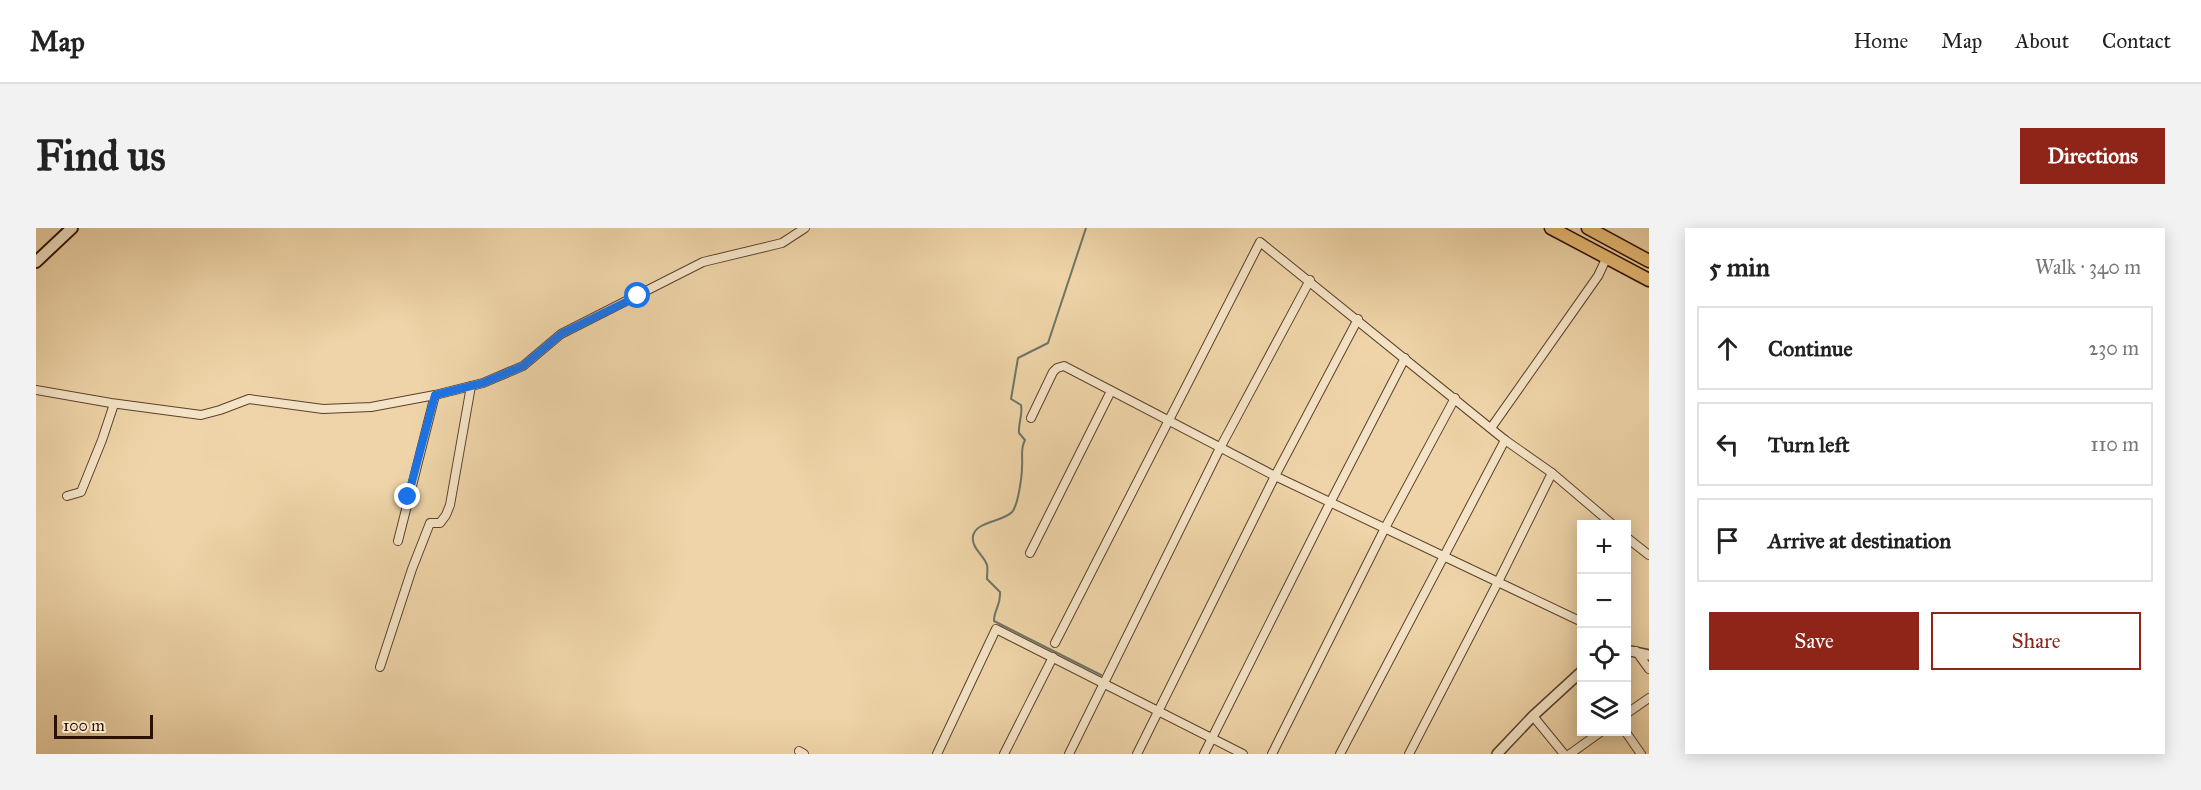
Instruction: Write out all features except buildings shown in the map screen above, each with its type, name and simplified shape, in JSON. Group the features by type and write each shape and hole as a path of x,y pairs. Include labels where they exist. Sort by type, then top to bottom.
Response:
{"highway":[{"path":"1551,228 1649,280"},
{"path":"1588,228 1649,261"}],"main road":[{"path":"36,262 72,228"}],"street":[{"path":"36,390 114,404 201,415 249,399 323,409 371,407 435,395 471,386 523,366 561,334 703,262 782,243 805,228"},
{"path":"1055,643 1260,242 1310,280 1505,440 1551,473 1606,520"},
{"path":"1491,428 1598,276 1606,259"},
{"path":"1069,754 1220,448 1310,280"},
{"path":"1137,754 1275,476 1358,319"},
{"path":"1204,754 1331,501 1406,358"},
{"path":"1031,418 1057,368 1064,366 1275,476 1577,620"},
{"path":"380,667 412,569 430,523 440,523 450,505 471,386"},
{"path":"1030,553 1112,391"},
{"path":"398,541 435,395"},
{"path":"1272,754 1385,528 1455,398"},
{"path":"67,496 81,492 114,404"},
{"path":"1340,754 1505,440"},
{"path":"1409,754 1498,582 1551,473"},
{"path":"1631,541 1649,555"},
{"path":"937,754 996,628 1243,754"},
{"path":"1631,650 1649,655"},
{"path":"1631,650 1649,669"},
{"path":"1004,754 1053,657"},
{"path":"1497,754 1577,675"},
{"path":"1631,711 1649,698"},
{"path":"1533,716 1564,754"},
{"path":"1570,754 1596,736"},
{"path":"1628,736 1641,754"}],"waterway":[{"path":"1086,228 1048,343 1018,358 1011,399 1021,405 1019,433 1025,440 1016,504 1008,515 979,527 975,531 973,540 987,565 987,579 1000,592 994,621 1101,675"}],"route":[{"path":"408,497 435,395 483,383 523,366 561,334 638,296"}]}
